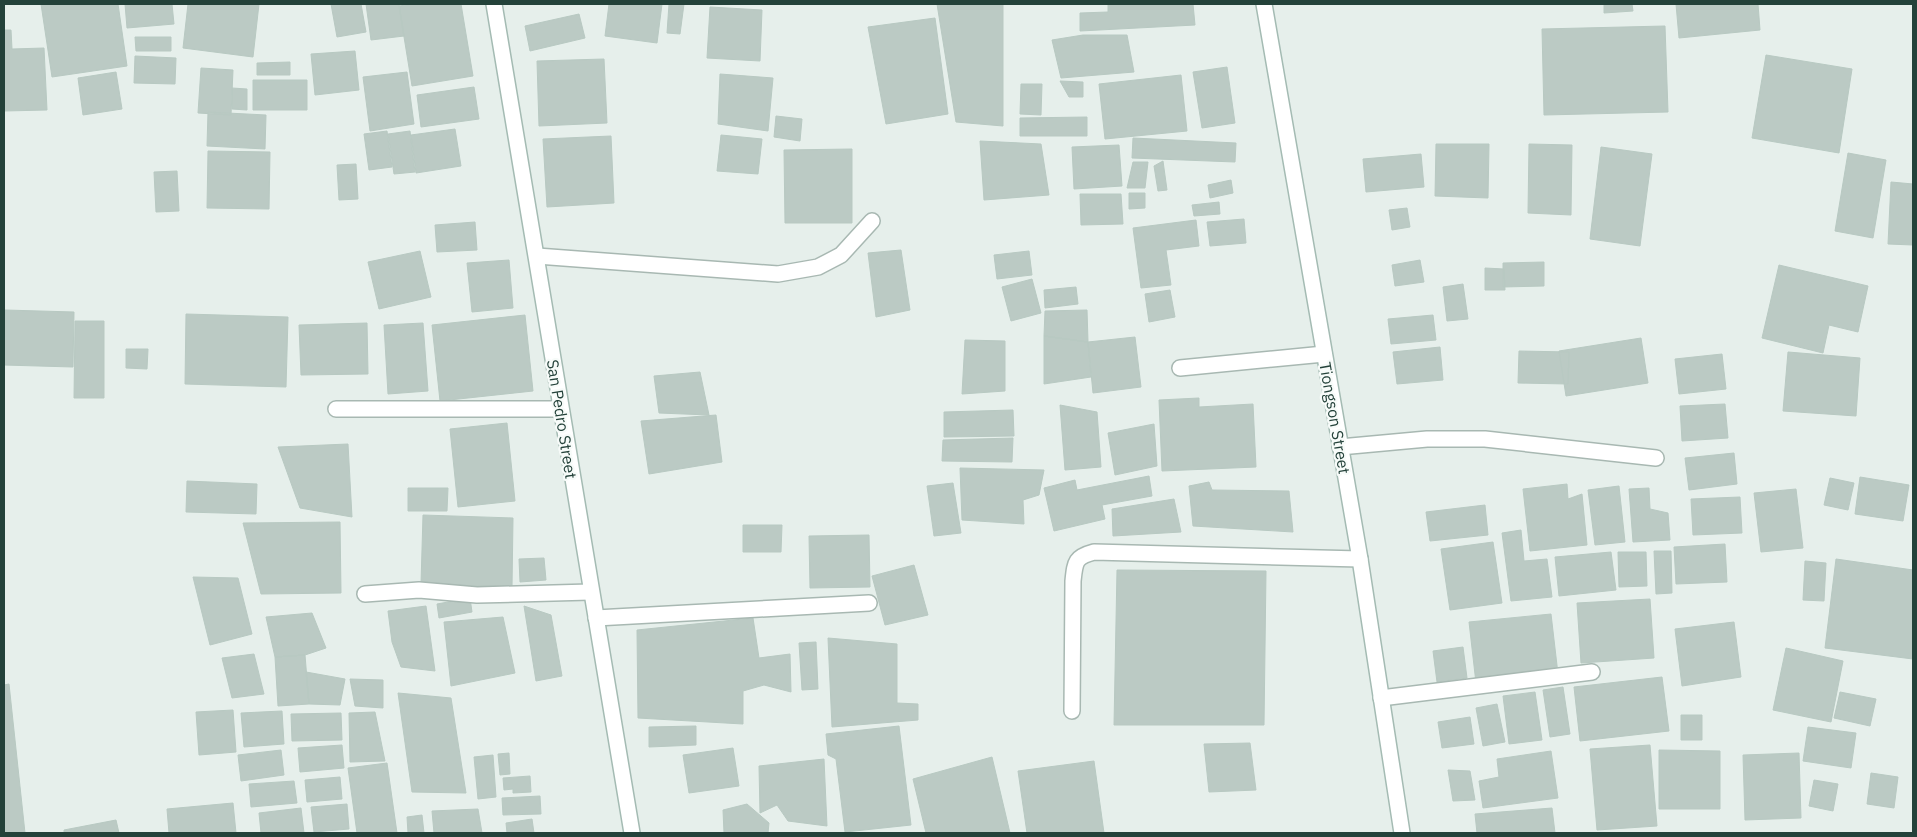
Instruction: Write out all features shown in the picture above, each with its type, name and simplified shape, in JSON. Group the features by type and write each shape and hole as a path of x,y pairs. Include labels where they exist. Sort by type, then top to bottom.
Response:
{"street":[{"name":"San Pedro Street","path":"494,4 537,256 590,592 632,833"},
{"name":"Tiongson Street","path":"1264,4 1360,559 1402,833"},
{"path":"537,256 778,274 818,268 841,255 872,221"},
{"path":"1180,368 1324,354"},
{"path":"336,409 560,408"},
{"path":"1340,447 1427,439 1485,440 1656,458"},
{"path":"1072,711 1073,581 1075,563 1082,555 1094,552 1360,559"},
{"path":"365,594 419,590 477,595 590,592"},
{"path":"596,618 868,603"},
{"path":"1381,698 1592,672"}],"building":[{"path":"41,4 118,4 127,66 52,77"},
{"path":"125,4 172,4 174,24 127,28"},
{"path":"188,4 259,4 253,57 183,48"},
{"path":"331,4 361,4 366,32 337,37"},
{"path":"366,4 399,4 404,36 371,40"},
{"path":"413,4 461,4 473,76 412,86 399,6"},
{"path":"609,4 662,4 657,43 605,36"},
{"path":"669,4 684,4 680,34 667,33"},
{"path":"937,4 1003,4 1003,126 956,122"},
{"path":"1108,4 1193,4 1195,25 1080,31 1080,13 1108,12"},
{"path":"1604,4 1632,4 1633,11 1604,13"},
{"path":"1676,4 1758,4 1760,30 1679,38"},
{"path":"710,7 762,10 760,61 707,58"},
{"path":"579,14 585,38 530,51 525,26"},
{"path":"935,18 948,114 886,124 868,27"},
{"path":"1665,26 1668,112 1544,115 1542,29"},
{"path":"4,30 11,30 12,49 44,48 47,110 4,111"},
{"path":"1083,35 1127,35 1134,72 1061,78 1052,40"},
{"path":"135,37 171,37 171,51 136,51"},
{"path":"355,51 359,90 315,95 311,54"},
{"path":"1766,55 1852,69 1839,153 1752,138"},
{"path":"135,56 176,58 175,84 134,83"},
{"path":"604,59 607,123 539,126 537,61"},
{"path":"290,62 290,75 257,75 257,63"},
{"path":"1227,67 1235,123 1202,128 1193,72"},
{"path":"201,68 233,70 231,115 198,113"},
{"path":"116,72 122,109 83,115 78,78"},
{"path":"407,72 414,124 370,131 363,77"},
{"path":"720,74 773,78 768,131 718,124"},
{"path":"1181,75 1187,131 1105,139 1099,84"},
{"path":"253,80 307,80 307,110 253,110"},
{"path":"1060,81 1083,82 1083,97 1069,97"},
{"path":"1021,84 1042,84 1041,115 1020,114"},
{"path":"474,87 479,119 421,127 417,95"},
{"path":"232,88 247,89 247,110 232,109"},
{"path":"208,112 266,115 265,149 207,146"},
{"path":"776,116 802,119 800,141 774,137"},
{"path":"1087,117 1087,136 1020,136 1020,118"},
{"path":"455,129 461,166 416,173 411,135"},
{"path":"387,131 392,167 369,170 364,134"},
{"path":"410,131 415,172 394,174 388,134"},
{"path":"721,135 762,139 758,174 717,171"},
{"path":"611,136 614,203 547,207 543,139"},
{"path":"1133,138 1236,143 1235,162 1132,158"},
{"path":"980,141 1041,144 1049,195 984,200"},
{"path":"1436,144 1489,144 1488,198 1435,196"},
{"path":"1529,144 1572,145 1571,215 1528,213"},
{"path":"1119,145 1122,186 1074,189 1072,147"},
{"path":"1601,147 1652,154 1640,246 1590,239"},
{"path":"852,149 852,223 785,223 784,150"},
{"path":"208,151 270,152 269,209 207,208"},
{"path":"1848,153 1886,160 1873,238 1835,231"},
{"path":"1421,154 1424,187 1366,192 1363,159"},
{"path":"1163,161 1167,190 1158,191 1154,166"},
{"path":"1133,162 1148,162 1145,188 1127,188"},
{"path":"356,164 358,199 339,200 337,165"},
{"path":"177,171 179,211 156,212 154,172"},
{"path":"1231,180 1233,193 1210,198 1208,185"},
{"path":"1891,182 1913,184 1913,245 1888,244"},
{"path":"1129,193 1145,193 1145,208 1129,209"},
{"path":"1080,194 1121,194 1123,224 1081,225"},
{"path":"1219,202 1220,214 1194,216 1192,205"},
{"path":"1407,208 1410,227 1392,230 1389,210"},
{"path":"1244,219 1246,243 1210,246 1207,222"},
{"path":"1196,220 1199,246 1166,250 1171,285 1141,288 1133,228"},
{"path":"475,222 477,250 437,252 435,225"},
{"path":"901,250 910,310 876,317 868,253"},
{"path":"420,251 431,297 379,309 368,262"},
{"path":"1029,251 1032,275 997,279 994,255"},
{"path":"509,260 513,308 472,312 467,263"},
{"path":"1420,260 1424,282 1395,286 1392,265"},
{"path":"1544,262 1544,286 1503,287 1503,263"},
{"path":"1779,265 1868,286 1858,332 1829,325 1823,353 1762,338"},
{"path":"1485,268 1504,269 1505,290 1485,290"},
{"path":"1032,279 1041,313 1011,321 1002,287"},
{"path":"1463,284 1468,319 1447,321 1443,287"},
{"path":"1076,287 1078,304 1045,308 1044,290"},
{"path":"1170,290 1175,317 1149,322 1145,294"},
{"path":"5,310 74,312 73,367 4,365"},
{"path":"1087,310 1088,342 1044,336 1045,311"},
{"path":"186,314 288,317 286,387 185,384"},
{"path":"525,315 533,391 440,401 432,325"},
{"path":"1433,315 1436,340 1391,344 1388,319"},
{"path":"75,321 104,321 104,398 74,398"},
{"path":"367,323 368,374 301,375 299,325"},
{"path":"423,323 428,391 388,394 384,325"},
{"path":"1044,336 1088,342 1091,377 1044,384"},
{"path":"1135,337 1141,387 1093,393 1088,342"},
{"path":"1641,338 1648,383 1566,396 1559,351"},
{"path":"965,340 1005,341 1005,391 962,394"},
{"path":"1440,347 1443,380 1397,384 1393,352"},
{"path":"126,349 148,349 147,369 126,368"},
{"path":"1519,351 1569,352 1568,384 1518,383"},
{"path":"1788,352 1860,358 1856,416 1783,411"},
{"path":"1722,354 1726,389 1679,394 1675,359"},
{"path":"700,372 709,415 659,413 654,376"},
{"path":"1199,398 1199,407 1253,404 1256,467 1162,471 1159,400"},
{"path":"1725,404 1728,438 1682,441 1680,406"},
{"path":"1060,405 1097,412 1101,467 1065,470"},
{"path":"1013,410 1014,436 944,437 944,412"},
{"path":"716,415 722,462 649,474 641,421"},
{"path":"507,423 515,501 458,507 450,429"},
{"path":"1154,424 1157,466 1115,475 1108,433"},
{"path":"1013,438 1012,462 942,461 943,440"},
{"path":"348,444 352,517 300,508 278,447"},
{"path":"1734,453 1737,484 1689,490 1685,458"},
{"path":"960,468 1044,470 1039,495 1023,500 1024,524 962,520"},
{"path":"1149,476 1152,496 1102,505 1105,519 1054,531 1044,488 1075,480 1077,490"},
{"path":"1860,477 1909,485 1903,521 1855,514"},
{"path":"1830,478 1854,483 1848,510 1824,505"},
{"path":"187,481 257,484 256,514 186,512"},
{"path":"1209,482 1212,490 1289,491 1293,532 1193,526 1189,486"},
{"path":"953,483 961,533 934,536 927,486"},
{"path":"1567,484 1568,499 1582,494 1587,545 1530,551 1523,489"},
{"path":"1619,486 1625,542 1595,545 1588,490"},
{"path":"408,488 448,488 447,511 408,511"},
{"path":"1649,488 1650,509 1668,513 1670,540 1633,542 1629,489"},
{"path":"1796,489 1803,548 1761,552 1754,493"},
{"path":"1740,497 1742,533 1693,535 1691,499"},
{"path":"1174,499 1181,532 1113,536 1112,509"},
{"path":"1485,505 1488,535 1430,541 1426,512"},
{"path":"423,515 513,518 512,587 421,584"},
{"path":"340,522 341,593 261,594 243,523"},
{"path":"743,525 782,525 781,552 743,552"},
{"path":"1521,530 1524,561 1547,559 1552,597 1511,601 1502,533"},
{"path":"869,535 870,587 810,588 809,536"},
{"path":"1493,542 1502,603 1450,610 1441,549"},
{"path":"1725,544 1727,582 1676,584 1674,547"},
{"path":"1654,551 1671,551 1672,593 1656,594"},
{"path":"1611,552 1616,590 1559,596 1555,557"},
{"path":"1618,552 1646,552 1647,586 1619,587"},
{"path":"544,558 546,580 520,582 519,559"},
{"path":"1836,559 1913,570 1913,659 1825,648"},
{"path":"1805,561 1826,563 1824,601 1803,600"},
{"path":"914,565 928,615 885,625 872,576"},
{"path":"1117,570 1266,571 1264,725 1114,725"},
{"path":"193,577 238,578 252,634 210,645"},
{"path":"470,598 472,612 439,618 437,604"},
{"path":"1650,599 1654,658 1581,663 1577,603"},
{"path":"426,606 435,671 401,667 392,642 388,611"},
{"path":"524,606 551,615 562,676 536,681"},
{"path":"312,613 326,648 305,655 275,657 266,617"},
{"path":"1551,614 1558,674 1476,683 1469,622"},
{"path":"503,617 515,673 451,686 444,622"},
{"path":"753,618 759,658 790,654 791,692 764,685 743,691 743,724 638,718 637,630"},
{"path":"1734,622 1741,677 1682,686 1675,629"},
{"path":"828,638 897,644 897,703 918,704 918,720 832,727"},
{"path":"816,642 818,689 802,690 799,643"},
{"path":"1463,647 1467,678 1437,682 1433,651"},
{"path":"1786,648 1843,661 1831,722 1773,710"},
{"path":"254,654 264,694 232,698 222,658"},
{"path":"305,655 309,704 278,706 275,657"},
{"path":"306,672 345,679 340,705 309,704"},
{"path":"1662,677 1669,731 1580,741 1574,687"},
{"path":"350,679 383,680 383,708 355,706"},
{"path":"9,684 25,833 4,833 4,685"},
{"path":"1563,687 1570,734 1550,737 1543,690"},
{"path":"1535,692 1542,740 1509,744 1503,696"},
{"path":"1840,692 1876,699 1870,726 1834,718"},
{"path":"398,693 451,698 466,793 412,792"},
{"path":"1497,704 1505,742 1483,746 1476,708"},
{"path":"233,710 236,752 199,755 196,712"},
{"path":"282,711 284,744 244,747 241,713"},
{"path":"375,712 385,761 350,762 349,713"},
{"path":"341,713 342,740 292,741 291,714"},
{"path":"1681,715 1702,715 1702,740 1681,740"},
{"path":"1470,717 1474,744 1442,748 1438,722"},
{"path":"696,726 696,745 649,747 649,727"},
{"path":"899,726 911,825 845,832 836,759 828,755 826,734"},
{"path":"1808,727 1856,733 1851,768 1803,761"},
{"path":"1250,743 1256,790 1209,792 1204,744"},
{"path":"342,745 344,768 300,772 298,748"},
{"path":"1650,745 1657,826 1597,830 1590,749"},
{"path":"733,748 739,786 689,793 683,755"},
{"path":"281,750 284,775 241,781 238,755"},
{"path":"1659,750 1720,751 1720,809 1659,809"},
{"path":"1551,751 1558,798 1483,808 1479,781 1499,777 1497,759"},
{"path":"509,753 510,774 500,775 498,754"},
{"path":"1799,753 1801,818 1745,820 1743,755"},
{"path":"493,755 496,797 478,799 474,757"},
{"path":"992,757 1010,833 926,833 913,779"},
{"path":"824,759 827,826 788,821 777,805 760,813 759,766"},
{"path":"1094,761 1104,833 1027,833 1018,771"},
{"path":"387,763 397,833 357,833 348,768"},
{"path":"1448,770 1470,771 1475,800 1453,801"},
{"path":"1871,773 1898,777 1894,808 1867,804"},
{"path":"530,776 531,792 513,793 513,789 504,790 503,778"},
{"path":"340,777 342,799 307,802 305,780"},
{"path":"1814,780 1838,784 1833,811 1809,806"},
{"path":"294,781 297,803 251,807 249,784"},
{"path":"540,796 541,814 503,815 502,798"},
{"path":"233,803 236,833 169,833 167,809"},
{"path":"347,804 349,829 314,832 311,807"},
{"path":"747,804 769,823 768,833 724,833 723,810"},
{"path":"301,808 304,833 261,833 259,813"},
{"path":"1552,808 1555,833 1477,833 1475,814"},
{"path":"478,809 482,833 434,833 432,811"},
{"path":"422,815 424,833 408,833 407,817"},
{"path":"532,819 534,833 507,833 506,823"},
{"path":"116,820 119,833 64,833 64,830"}]}
